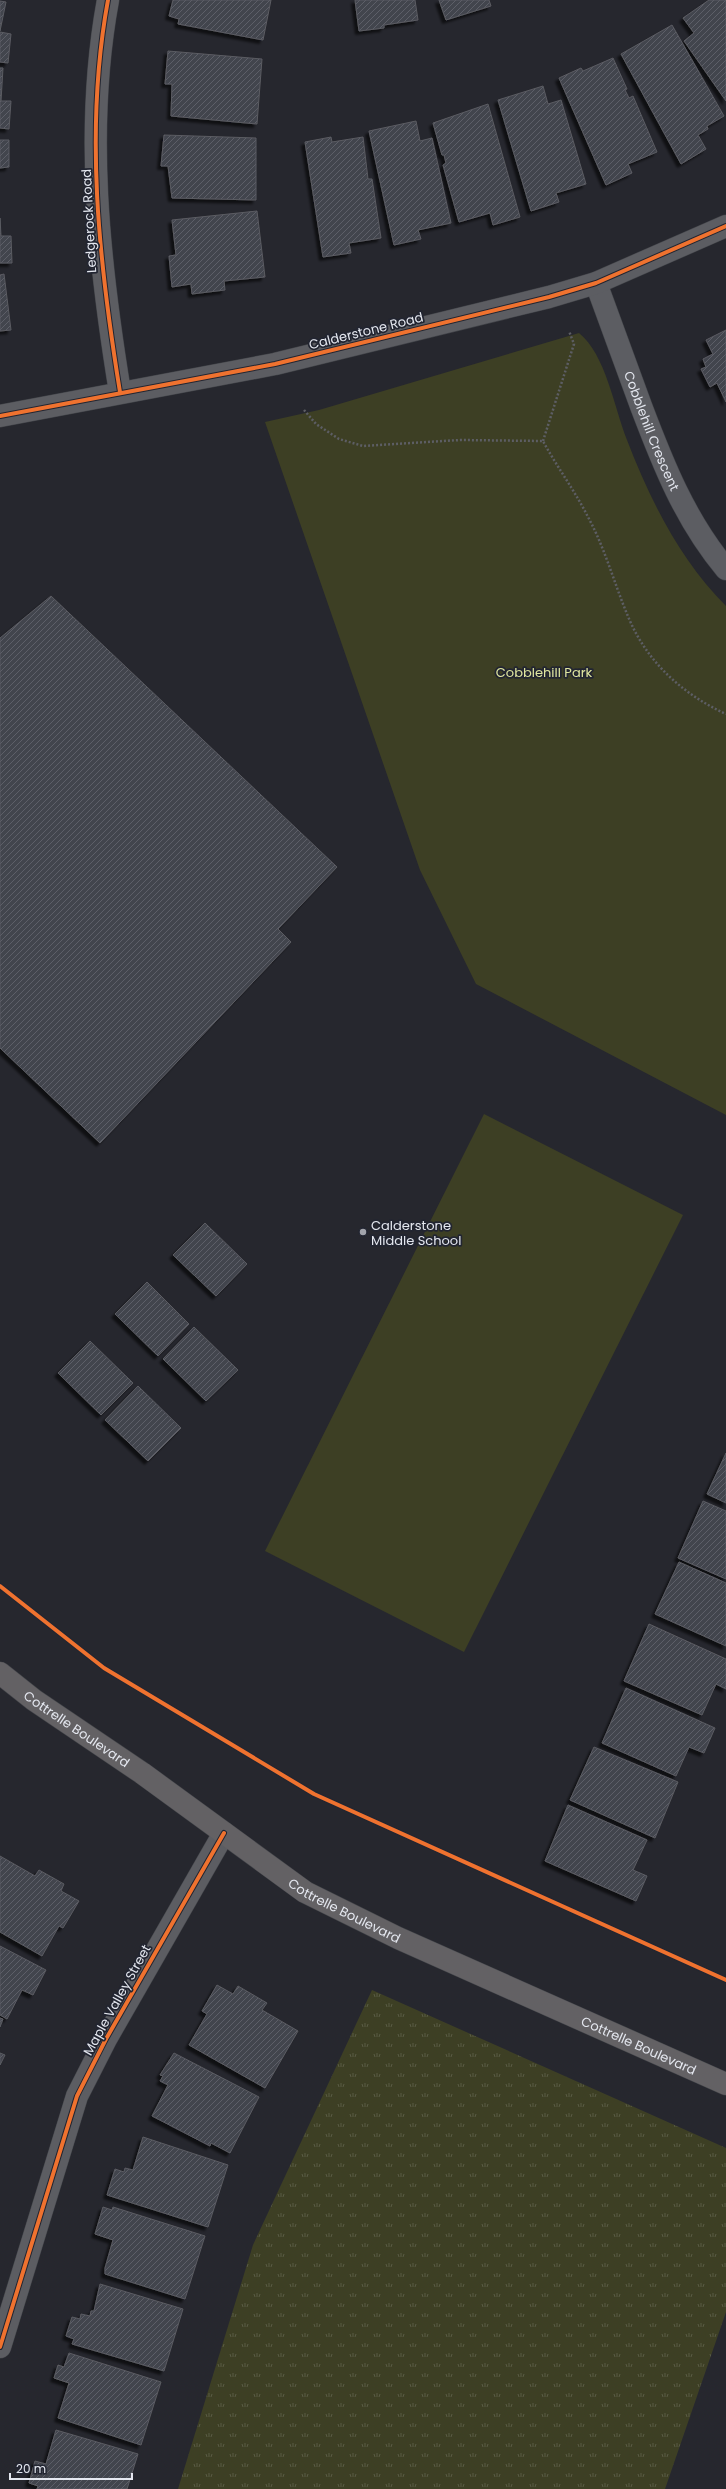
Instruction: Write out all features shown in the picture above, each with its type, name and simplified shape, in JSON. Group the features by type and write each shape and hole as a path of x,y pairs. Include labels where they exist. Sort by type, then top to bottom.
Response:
{"main road":[{"name":"Cottrelle Boulevard","path":"0,1673 34,1700 142,1773 311,1895 398,1938 726,2084"}],"street":[{"name":"Ledgerock Road","path":"108,0 97,95 96,180 102,268 120,392"},
{"name":"Calderstone Road","path":"0,416 120,392 275,364 596,283 726,226"},
{"name":"Cobblehill Crescent","path":"596,283 668,476 696,527 726,569"},
{"name":"Maple Valley Street","path":"0,2347 77,2096 106,2038 224,1833"}],"path":[{"path":"569,331 574,344 543,441 588,516 630,622 651,656 675,683 704,704 726,714"},
{"path":"304,410 316,424 339,439 363,446 460,440 543,441"}],"green space":[{"name":"Cobblehill Park","path":"579,333 596,354 603,368 622,427 656,507 694,569 726,606 726,1115 476,984 420,870 265,422 319,410"},
{"path":"484,1114 683,1215 464,1652 265,1551"},
{"path":"372,1990 726,2148 726,2312 665,2489 178,2489 253,2245"}],"building":[{"path":"173,0 271,0 263,40 178,24 179,19 169,16"},
{"path":"355,0 415,0 418,20 384,25 384,28 359,31"},
{"path":"439,0 489,0 491,6 446,20"},
{"path":"709,0 726,0 726,101 684,41 694,33 683,18"},
{"path":"0,1 6,2 0,31"},
{"path":"672,25 724,116 707,126 708,129 698,135 706,149 681,164 621,54"},
{"path":"0,32 11,34 8,63 0,62"},
{"path":"168,51 262,59 257,124 171,116 172,84 165,84"},
{"path":"613,58 627,89 625,90 629,98 633,96 657,152 628,164 632,173 606,185 559,78 581,68 583,71"},
{"path":"0,68 3,68 1,101 11,101 9,129 0,128"},
{"path":"543,86 548,104 561,100 586,184 556,193 559,202 531,211 498,100"},
{"path":"488,104 520,217 493,225 490,213 459,222 443,165 446,163 444,155 442,155 433,123"},
{"path":"416,121 420,141 432,138 451,223 418,230 421,239 394,245 369,131"},
{"path":"164,135 256,138 256,200 172,198 168,166 161,166"},
{"path":"331,137 332,142 363,137 368,179 372,179 381,238 349,243 351,253 323,257 305,142"},
{"path":"0,140 9,140 9,167 0,168"},
{"path":"257,211 265,277 224,281 225,290 192,294 191,284 172,287 169,256 176,255 172,220"},
{"path":"0,218 1,236 11,236 12,263 0,263"},
{"path":"4,274 11,330 0,331 0,275"},
{"path":"726,330 726,402 717,383 710,387 701,369 706,367 703,359 713,354 706,340"},
{"path":"51,596 337,867 278,929 291,942 100,1143 0,1048 0,638"},
{"path":"205,1223 247,1264 216,1296 173,1255"},
{"path":"147,1282 189,1324 158,1356 115,1314"},
{"path":"194,1327 238,1370 206,1401 163,1359"},
{"path":"90,1341 133,1383 101,1415 58,1373"},
{"path":"138,1386 181,1428 148,1461 105,1420"},
{"path":"726,1453 726,1503 707,1494"},
{"path":"703,1501 726,1511 726,1579 678,1558"},
{"path":"679,1562 726,1583 726,1646 655,1614"},
{"path":"649,1624 726,1659 726,1689 716,1684 702,1715 624,1681"},
{"path":"626,1688 715,1728 704,1753 689,1747 676,1776 602,1743"},
{"path":"594,1747 678,1782 655,1838 570,1800"},
{"path":"568,1805 647,1840 633,1870 647,1876 636,1901 545,1861"},
{"path":"0,1856 35,1876 39,1870 64,1884 61,1891 79,1901 63,1928 59,1926 42,1956 0,1932"},
{"path":"0,1946 46,1970 33,1995 22,1990 7,2019 0,2015"},
{"path":"217,1985 233,1994 238,1986 267,2003 262,2010 298,2031 265,2088 189,2045 207,2014 202,2011"},
{"path":"0,2018 3,2019 0,2027"},
{"path":"0,2053 5,2055 0,2065"},
{"path":"174,2053 259,2097 230,2153 211,2143 210,2146 152,2116 168,2085 160,2081 163,2076 160,2075"},
{"path":"143,2137 228,2165 208,2227 107,2195 115,2169 124,2172 125,2168 133,2170"},
{"path":"103,2207 112,2210 113,2207 205,2236 185,2299 105,2274 105,2268 113,2240 95,2234"},
{"path":"100,2284 183,2309 164,2371 72,2344 74,2339 66,2336 72,2317 80,2319 81,2314 90,2316 91,2311 94,2311"},
{"path":"69,2353 161,2382 141,2445 58,2418 69,2383 54,2378 58,2365 64,2367"},
{"path":"56,2430 138,2454 127,2489 37,2489 38,2486 29,2483 35,2461 46,2464"}],"cycle path":[{"path":"108,0 101,49 97,98 97,196 106,295 120,392"},
{"path":"0,416 275,364 549,297 596,283 726,226"},
{"path":"0,1586 104,1668 314,1794 726,1980"},
{"path":"0,2347 77,2096 106,2039 224,1833"}],"place":[{"name":"Calderstone Middle School","path":"363,1232"}]}
